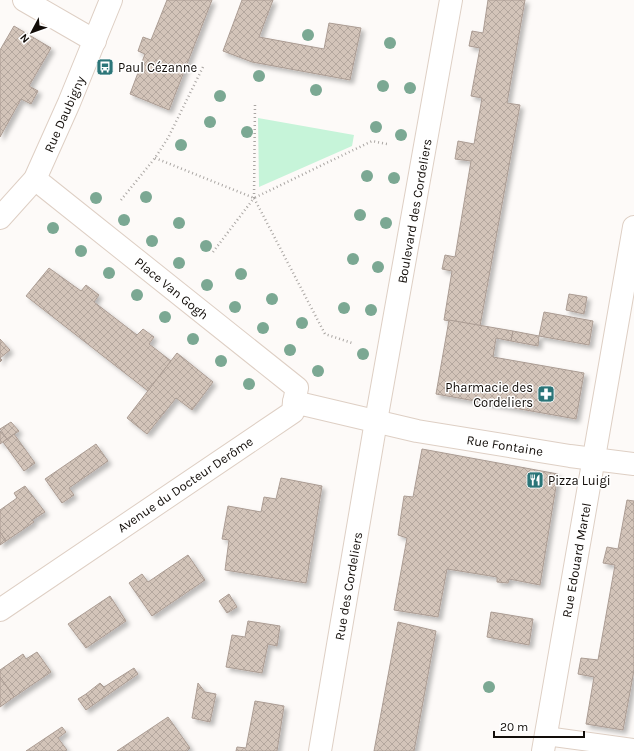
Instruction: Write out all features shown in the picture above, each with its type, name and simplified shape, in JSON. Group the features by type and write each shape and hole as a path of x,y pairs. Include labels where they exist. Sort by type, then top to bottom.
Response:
{"street":[{"path":"24,0 95,41"},
{"name":"Rue Daubigny","path":"0,218 35,179 69,103 111,0"},
{"name":"Boulevard des Cordeliers","path":"376,421 451,0"},
{"name":"Place Van Gogh","path":"35,179 297,388 294,402"},
{"name":"Rue Edouard Martel","path":"544,744 634,227"},
{"path":"294,402 376,421"},
{"name":"Avenue du Docteur Derôme","path":"0,610 293,412 294,402"},
{"name":"Rue Fontaine","path":"376,421 417,431 634,464"},
{"name":"Rue des Cordeliers","path":"320,751 376,421"}],"lane":[{"path":"544,744 634,748"}],"path":[{"path":"121,200 155,158 168,138 202,67"},
{"path":"255,103 254,198 325,334 352,343"},
{"path":"213,252 254,198 372,141 387,144"},
{"path":"155,158 254,198"}],"green space":[{"path":"258,118 354,135 352,146 259,187"}],"building":[{"path":"167,0 212,0 169,110 130,94 145,54 138,51 143,37 151,40"},
{"path":"242,0 273,0 259,37 324,49 329,23 361,28 350,80 252,62 223,51"},
{"path":"488,0 525,0 507,103 520,105 480,326 444,320 452,271 442,269 445,255 455,257 471,161 455,159 458,141 474,144 482,98 471,96 480,48 469,46 472,31 483,33"},
{"path":"14,26 51,48 29,86 38,91 31,104 21,99 0,137 0,50"},
{"path":"49,268 81,291 86,285 99,295 94,302 137,335 143,329 154,337 149,344 171,361 148,391 26,296"},
{"path":"569,294 587,297 584,314 566,310"},
{"path":"544,312 593,321 589,345 539,336"},
{"path":"449,320 513,331 511,341 496,338 493,357 584,373 576,419 436,394"},
{"path":"513,331 539,336 538,346 511,341"},
{"path":"0,339 10,350 0,358"},
{"path":"177,353 213,382 192,410 176,398 147,434 127,418"},
{"path":"11,422 19,431 7,439 0,429"},
{"path":"0,431 7,439 0,444"},
{"path":"14,434 35,463 24,471 3,442"},
{"path":"96,444 108,461 69,488 74,495 62,503 45,479"},
{"path":"422,449 558,474 540,585 509,579 508,583 497,582 497,577 447,569 438,617 394,610 407,538 398,535 404,496 413,497"},
{"path":"281,478 322,486 306,583 225,570 229,540 222,539 228,506 261,512 264,497 276,499"},
{"path":"25,486 45,512 32,520 34,522 6,541 0,532 0,510 17,498 14,493"},
{"path":"627,500 634,501 634,670 623,730 586,724 594,677 578,674 581,658 598,660 615,565 603,563 607,547 618,549"},
{"path":"0,532 6,541 0,545"},
{"path":"188,555 205,580 152,616 129,583 142,574 148,582"},
{"path":"229,594 237,607 227,613 219,601"},
{"path":"110,596 126,621 86,648 68,624"},
{"path":"491,612 533,619 529,645 487,637"},
{"path":"248,621 280,626 277,646 268,644 262,673 226,667 232,635 245,637"},
{"path":"398,622 436,631 414,751 374,751"},
{"path":"37,652 51,672 14,697 0,677 0,670 23,654 26,659"},
{"path":"134,668 138,674 93,705 86,694 100,683 104,687"},
{"path":"0,677 14,697 0,707"},
{"path":"198,683 205,692 216,694 210,722 192,718"},
{"path":"86,694 93,705 86,710 78,699"},
{"path":"255,701 284,706 277,751 236,751 237,747 246,748"},
{"path":"168,717 190,748 187,751 117,751"},
{"path":"62,727 66,732 58,738 67,750 26,751"}],"place":[{"name":"Paul Cézanne","path":"105,67"},
{"name":"Pharmacie des Cordeliers","path":"546,394"},
{"name":"Pizza Luigi","path":"535,480"}]}
